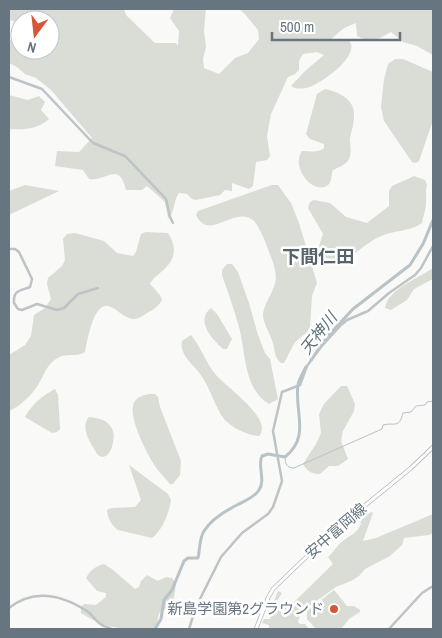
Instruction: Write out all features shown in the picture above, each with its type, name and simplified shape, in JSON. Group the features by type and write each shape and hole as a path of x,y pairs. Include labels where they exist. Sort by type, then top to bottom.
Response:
{"main road":[{"name":"安中富岡線","path":"256,629 273,589 330,534 400,477 433,447"}],"street":[{"path":"9,77 42,89 93,143 124,156 166,199 170,216 174,223"},
{"path":"189,629 196,606 221,557 246,530 272,509 282,481 273,431 280,396 283,391 298,386 307,366 341,325 350,318 368,311 414,275 421,268 433,246"},
{"path":"9,249 15,249 19,252 32,279 30,287 19,290 15,294 14,303 18,309 22,310 37,304 57,310 64,308 78,294 98,288"},
{"path":"389,629 422,593 433,586"},
{"path":"9,608 18,602 36,595 49,596 70,601 90,613 103,626 112,629"}],"shaded area":[{"path":"9,9 124,9 126,15 155,43 176,43 178,46 179,31 170,18 174,9 206,9 204,68 219,74 235,58 248,53 259,39 258,30 239,9 433,9 433,55 417,46 403,42 391,32 371,41 357,36 356,23 344,28 330,40 348,39 351,45 350,53 330,75 312,86 295,88 291,86 324,55 317,52 303,54 299,61 299,70 288,77 271,114 267,136 270,156 267,160 256,162 253,186 249,189 232,183 232,191 225,190 220,195 196,200 187,194 179,193 171,215 168,218 165,202 147,186 142,190 126,190 120,176 116,174 89,179 83,170 55,166 57,151 79,152 92,138 51,90 36,78 25,74 9,63 9,40 10,60 60,60 60,10 10,10 9,20"},
{"path":"395,59 403,59 433,72 433,120 419,161 416,163 412,162 384,121 381,107 384,79 388,64"},
{"path":"325,89 341,94 349,101 354,110 354,122 350,139 351,152 348,161 333,170 328,185 316,187 310,184 301,172 299,158 302,151 317,151 324,148 324,144 310,139 306,134 317,94"},
{"path":"9,95 28,100 39,96 45,102 41,110 49,119 40,125 30,128 9,129"},
{"path":"414,176 425,180 427,185 426,207 422,223 412,228 381,236 342,262 328,262 316,255 323,234 308,208 310,202 314,200 330,203 346,217 367,223 389,206 389,191 392,186"},
{"path":"25,185 59,191 9,215 9,191"},
{"path":"272,185 278,185 291,203 317,283 312,296 310,327 295,342 284,363 281,363 276,356 263,318 265,307 275,284 276,275 273,261 258,227 254,221 246,217 238,217 215,225 208,225 202,223 196,215 198,211"},
{"path":"146,232 168,233 173,244 174,254 172,259 150,284 162,300 153,309 135,319 126,317 111,307 103,307 98,311 92,324 85,352 57,358 48,367 32,393 21,404 9,411 9,355 25,345 31,336 34,315 45,308 51,299 47,284 48,278 62,266 65,260 63,239 67,234 75,233 104,241 117,253 133,256 141,234"},
{"path":"227,264 232,264 238,272 258,335 265,353 270,359 278,399 269,404 254,389 247,369 239,327 222,275 222,270"},
{"path":"433,268 433,279 414,289 407,300 391,310 385,308 387,301 398,290"},
{"path":"211,308 217,314 232,339 227,349 223,349 207,330 205,318 206,313"},
{"path":"191,335 216,375 255,412 262,429 259,436 240,430 224,419 204,379 187,359 183,351 182,341"},
{"path":"341,386 347,386 355,404 354,411 343,431 341,441 348,459 338,466 329,466 320,474 312,473 303,464 321,433 319,414 324,404"},
{"path":"55,389 58,395 60,429 52,433 25,417 38,401"},
{"path":"155,394 158,397 181,461 180,475 173,484 170,484 153,463 135,425 133,407 135,401 141,396"},
{"path":"89,417 104,421 113,431 112,448 106,456 98,455 90,441 85,426"},
{"path":"129,465 168,494 171,500 169,510 159,531 152,538 118,530 108,516 107,510 111,508 135,507 141,500"},
{"path":"371,512 373,513 363,541 376,538 433,514 433,533 404,538 402,545 390,556 365,569 351,581 336,587 301,612 298,622 305,624 309,629 269,629 269,625 262,623 264,619 270,619 272,606 278,591 282,593 277,601 291,612 293,603 333,564 328,557 357,530 361,524 360,520"},
{"path":"104,564 135,589 139,587 141,581 147,575 158,581 166,577 172,578 176,584 173,604 159,613 156,629 117,628 100,623 81,613 81,607 84,604 96,605 106,597 106,593 97,591 86,578 94,569"},
{"name":"新島学園第2グラウンド","path":"334,590 347,606 354,606 360,612 349,619 341,629 316,629 307,619 307,611"}],"waterway":[{"name":"天神川","path":"311,360 327,337 353,309 410,265 423,244 433,220"},
{"name":"天神川","path":"155,629 161,619 164,600 172,590 184,561 188,558 198,558 201,537 207,527 223,513 257,493 262,482 260,464 262,456 268,454 285,457 293,449 297,441 300,423 297,395 298,385 306,367"},
{"path":"285,457 287,465 294,468 382,429 383,425 396,424 400,421 403,413 411,412 416,406 425,405 427,402 433,401"}],"place":[{"name":"新島学園第2グラウンド","path":"334,609"}],"district":[{"name":"下間仁田","path":"318,257"}]}
